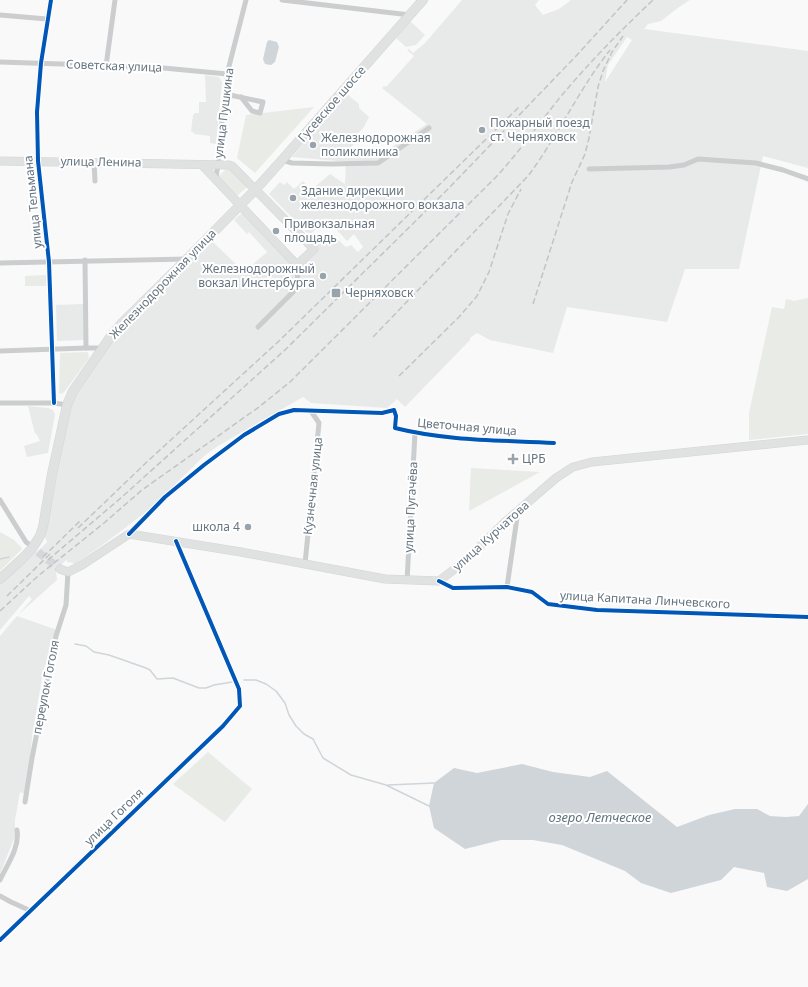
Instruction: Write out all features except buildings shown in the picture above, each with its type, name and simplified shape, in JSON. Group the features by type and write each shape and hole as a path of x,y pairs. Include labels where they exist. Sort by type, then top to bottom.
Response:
{"highway":[{"name":"Гусевское шоссе","path":"240,206 422,0"},
{"name":"Железнодорожная улица","path":"0,580 35,550 43,527 52,474 67,405 73,391 101,350 122,323 240,206"}],"main road":[{"name":"улица Ленина","path":"0,161 229,165 235,168 314,249 297,265"},
{"path":"202,165 297,265"},
{"name":"улица Курчатова","path":"439,581 465,561 504,523 556,478 572,467 592,462 808,440"},
{"path":"64,570 82,565 129,534 176,541 385,579 439,581"}],"street":[{"name":"улица Тельмана","path":"51,0 41,63 37,112 38,161 50,264 54,403"},
{"path":"106,66 115,0"},
{"name":"улица Пушкина","path":"216,180 227,74 246,0"},
{"path":"282,0 410,15"},
{"path":"0,14 47,19"},
{"name":"Советская улица","path":"0,62 153,67 227,74"},
{"path":"225,94 241,97"},
{"path":"282,160 292,163 315,164 378,163 429,128"},
{"path":"589,169 669,167 684,165 698,159 756,163 783,170 808,179"},
{"path":"94,162 95,181"},
{"path":"0,263 50,264 85,260 187,259"},
{"path":"85,260 86,348"},
{"path":"258,327 298,287 297,265"},
{"path":"0,351 86,348 98,348 101,350"},
{"path":"0,403 54,403 67,405"},
{"name":"Цветочная улица","path":"129,534 171,493 204,465 244,435 279,414 294,410 382,413 394,410 396,416 395,428 415,433 464,439 554,443"},
{"name":"Кузнечная улица","path":"305,564 319,423 311,411"},
{"name":"улица Пугачёва","path":"407,581 415,433"},
{"path":"0,500 26,542 35,550"},
{"path":"507,587 518,511"},
{"name":"улица Гоголя","path":"0,940 223,726 240,706 239,689 176,541"},
{"name":"переулок Гоголя","path":"25,802 56,636 66,605 64,570"},
{"name":"улица Капитана Линчевского","path":"439,581 453,588 507,587 532,592 548,604 590,609 680,614 808,617"},
{"path":"0,880 17,844 17,830"},
{"path":"0,896 31,911"}],"shaded area":[{"path":"462,0 539,0 535,5 543,15 559,9 571,0 690,0 661,21 648,24 644,29 808,51 808,168 763,156 739,269 685,269 667,322 567,307 553,353 490,340 477,333 470,338 470,340 405,407 397,399 387,408 311,403 303,397 218,446 204,456 151,508 75,564 69,563 66,560 56,571 57,580 18,615 32,599 29,596 0,630 0,585 33,552 38,551 47,542 45,537 46,523 73,398 117,335 129,321 211,240 244,272 267,252 249,232 247,234 234,220 242,213 296,264 318,242 335,237 346,247 351,245 358,252 363,247 354,234 347,241 326,218 311,234 306,232 269,194 280,182 284,185 287,182 294,189 303,181 311,190 330,174 345,184 346,161 292,157 347,94 359,104 359,108 369,117 364,127 354,138 357,141 346,152 347,154 377,156 427,124 382,88 384,86 386,87 414,56 407,50 409,49 413,53 425,43","holes":["627,37 632,40 605,82 608,65"]},
{"path":"410,21 425,35 416,45 406,47 396,38"},
{"path":"205,75 219,77 222,82 216,144 210,143 210,136 194,134 191,131 193,115 195,113 199,113 199,102 206,102"},
{"path":"314,107 255,173 237,158 246,115"},
{"path":"228,167 247,187 237,196 218,177"},
{"path":"46,275 46,286 25,286 25,276"},
{"path":"808,298 808,434 749,440 749,413 772,307 784,309 786,299 794,301"},
{"path":"83,304 84,340 57,341 56,305"},
{"path":"88,352 89,358 65,391 62,394 59,393 60,353"},
{"path":"28,406 53,410 55,415 48,453 27,457 24,446 40,441 36,433 35,434"},
{"path":"471,468 540,472 469,511"},
{"path":"0,532 14,540 22,548 0,571"},
{"path":"17,616 57,630 43,672 32,737 27,795 20,792 15,820 15,836 0,874 0,636"},
{"path":"208,752 252,789 225,822 173,784"}],"water":[{"path":"269,40 277,42 279,47 275,62 271,65 265,64 263,59 267,42"},
{"name":"озеро Летческое","path":"522,764 553,772 590,777 607,771 677,827 709,815 735,809 757,809 770,816 799,816 808,804 808,879 787,891 767,887 764,873 734,867 721,880 671,893 641,883 625,871 562,845 533,840 501,840 465,849 434,828 429,806 434,783 454,768 477,773"}],"waterway":[{"path":"0,559 9,557"},
{"path":"75,644 86,646 94,652 109,655 146,668 150,670 157,679 173,678 199,688 206,688 232,682"},
{"path":"244,680 256,680 266,684 276,691 285,703 289,715 296,726 304,734 313,739 323,758 351,775 386,785 429,806"},
{"path":"388,785 434,783"}],"tunnel":[{"path":"38,552 60,569"}],"railway":[{"path":"48,560 122,497 286,349 448,189 577,55 627,0"},
{"path":"0,611 38,576 104,523 142,490 259,407 290,382 496,177 572,83 606,46 653,0"},
{"path":"533,304 572,182 585,154 598,87 603,71 612,52 623,36"},
{"path":"373,337 528,176 539,161 588,81 610,50"},
{"path":"78,528 150,459 279,341 519,107"},
{"path":"399,376 459,317 477,296 489,272 508,214 521,189"},
{"path":"43,557 80,521"},
{"path":"7,596 50,554"}],"cycle path":[{"path":"51,0 41,63 37,112 38,161 49,262 54,403"},
{"path":"129,534 165,497 204,465 244,435 279,414 294,410 382,413 394,410 396,416 395,428 454,438 554,443"},
{"path":"0,940 223,726 240,706 239,689 176,541"},
{"path":"439,581 453,588 507,587 532,592 548,604 597,610 808,617"}],"place":[{"name":"Пожарный поезд ст. Черняховск","path":"482,130"},
{"name":"Железнодорожная поликлиника","path":"313,145"},
{"name":"Здание дирекции железнодорожного вокзала","path":"293,198"},
{"name":"Привокзальная площадь","path":"276,231"},
{"name":"Железнодорожный вокзал Инстербурга","path":"323,276"},
{"name":"Черняховск","path":"336,293"},
{"name":"ЦРБ","path":"513,459"},
{"name":"школа 4","path":"248,527"}]}
